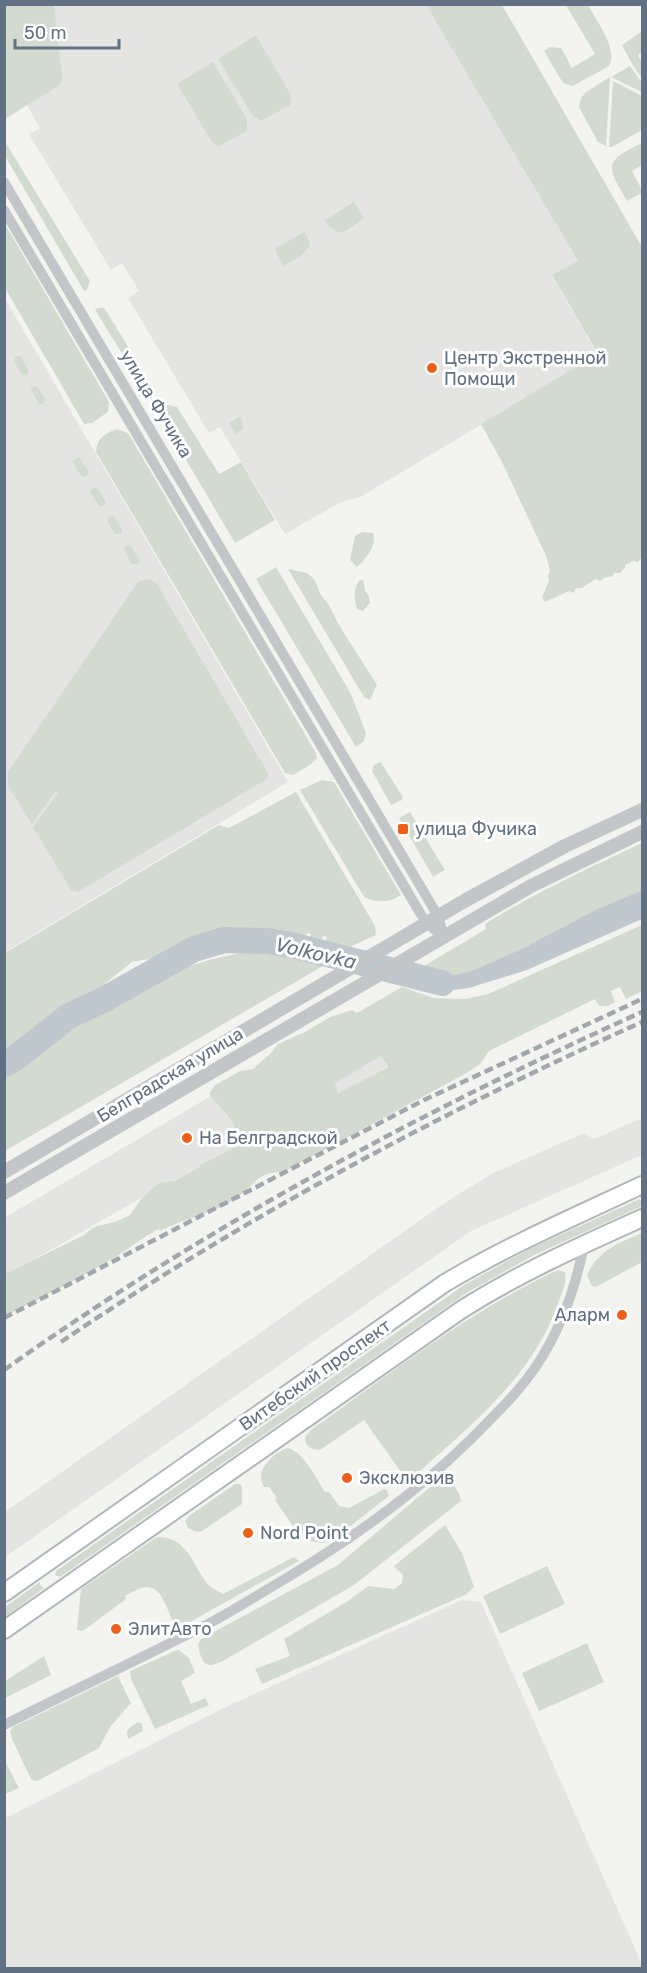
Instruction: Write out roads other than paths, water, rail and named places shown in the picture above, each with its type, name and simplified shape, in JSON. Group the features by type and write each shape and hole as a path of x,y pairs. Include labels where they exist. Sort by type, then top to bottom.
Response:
{"main road":[{"name":"Витебский проспект","path":"4,1593 446,1283 484,1260 534,1235 642,1185"},
{"name":"Витебский проспект","path":"4,1630 461,1310 500,1285 642,1218"},
{"path":"44,1565 48,1580 62,1588"}],"street":[{"name":"улица Фучика","path":"4,182 438,916 444,936"},
{"name":"улица Фучика","path":"4,210 426,923 444,936"},
{"path":"426,923 565,846 642,810"},
{"path":"444,936 531,886 642,832"},
{"name":"Белградская улица","path":"4,1172 426,923"},
{"name":"Белградская улица","path":"4,1193 444,936"},
{"path":"4,1725 206,1625 319,1560 402,1500 450,1459 506,1404 536,1366 557,1330 573,1292 579,1274 584,1244"}],"waterway":[{"name":"Volkovka","path":"4,1064 14,1059 69,1016 105,999 194,949 224,940 267,941 291,945 442,983"}],"railway":[{"path":"4,1318 424,1100 642,999"},
{"path":"4,1370 157,1268 315,1175 477,1090 642,1012"},
{"path":"61,1342 201,1252 345,1169 492,1093 642,1022"}],"place":[{"name":"Центр Экстренной Помощи","path":"432,368"},
{"name":"улица Фучика","path":"403,829"},
{"name":"На Белградской","path":"187,1138"},
{"name":"Аларм","path":"622,1315"},
{"name":"Эксклюзив","path":"347,1478"},
{"name":"Nord Point","path":"248,1533"},
{"name":"ЭлитАвто","path":"116,1629"}]}
